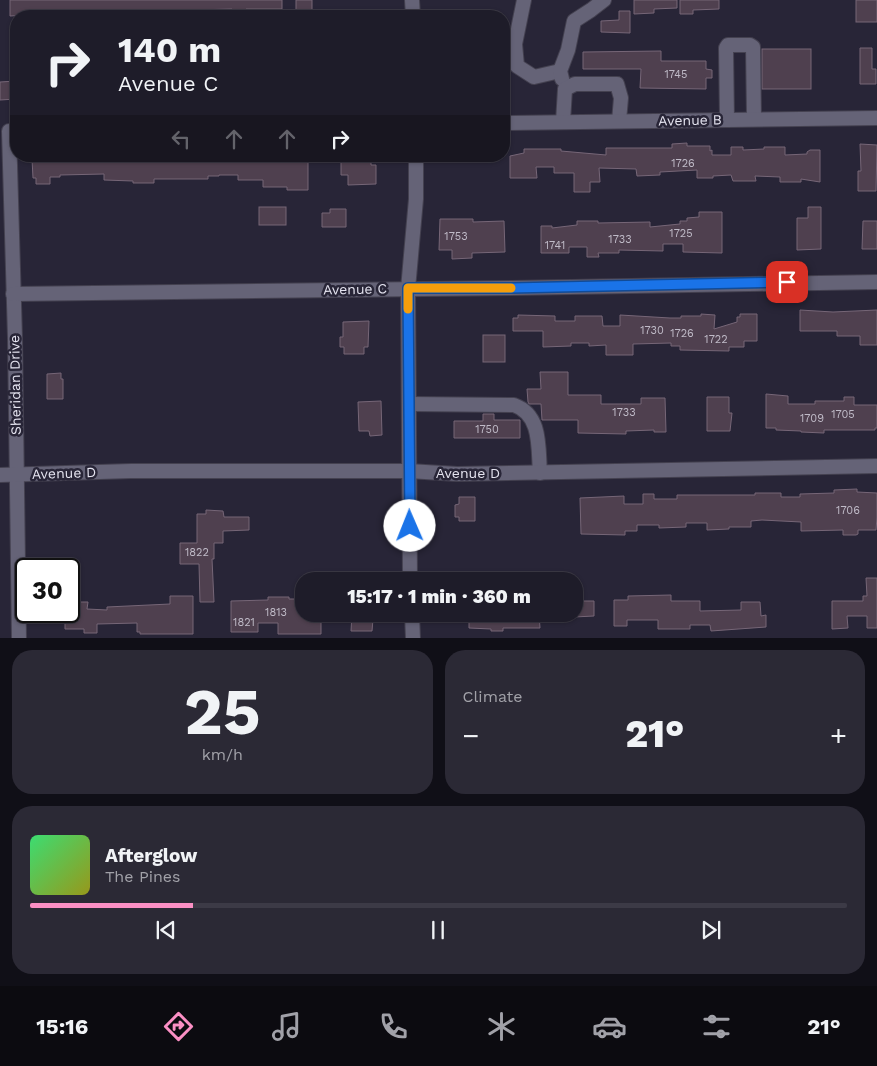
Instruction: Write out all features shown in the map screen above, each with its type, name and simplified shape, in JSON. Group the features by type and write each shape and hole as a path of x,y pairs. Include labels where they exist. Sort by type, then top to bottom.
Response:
{"street":[{"path":"524,0 515,44 517,66 534,77 560,71"},
{"path":"563,122 565,89 560,71 568,50 574,21 604,0"},
{"path":"727,120 726,48 728,45 753,47 754,119"},
{"path":"565,89 575,84 617,84 622,98 619,121"},
{"name":"Avenue B","path":"510,123 877,118"},
{"name":"Sheridan Drive","path":"8,131 20,638"},
{"path":"410,572 408,288 416,199 416,162"},
{"name":"Avenue C","path":"13,294 877,282"},
{"path":"409,404 514,405 523,409 532,419 538,434 540,473"},
{"name":"Avenue D","path":"0,475 131,471 408,471 457,474 877,466"},
{"path":"412,622 413,638"}],"building":[{"path":"10,0 282,0 282,9 10,10"},
{"path":"296,0 312,0 312,10 296,10"},
{"path":"634,0 677,0 677,8 654,9 654,13 634,14"},
{"path":"680,0 719,0 719,9 693,10 693,14 680,14"},
{"path":"856,0 877,0 877,22 856,22"},
{"path":"619,11 630,11 630,33 601,32 601,21 619,20"},
{"path":"860,48 872,48 872,69 876,69 876,84 860,84"},
{"path":"762,49 811,49 811,89 762,89"},
{"path":"661,51 661,61 706,61 706,69 712,70 712,78 706,78 706,89 640,88 641,69 583,69 583,52"},
{"path":"10,81 10,99 0,100 0,82"},
{"path":"687,143 687,146 710,146 712,155 731,155 731,147 743,147 743,150 785,147 785,155 807,154 810,150 820,150 820,182 801,179 801,182 780,182 780,177 755,176 756,181 733,181 731,175 697,178 697,170 660,172 660,175 637,176 636,169 599,168 600,182 590,182 590,192 574,192 574,173 554,173 554,167 536,167 537,178 510,178 510,156 524,153 524,149 561,149 561,151 606,155 606,148 672,148 672,144"},
{"path":"860,144 877,145 876,191 858,191 858,171 861,171"},
{"path":"32,162 308,162 308,190 287,190 287,187 263,187 263,180 238,180 238,175 208,176 208,179 154,179 154,183 104,180 104,174 60,175 60,177 50,177 50,184 36,184 36,178 33,178"},
{"path":"341,162 371,162 371,165 376,165 376,184 348,185 348,175 341,175"},
{"path":"259,207 286,207 286,225 259,225"},
{"path":"808,207 821,207 821,249 797,250 797,218 808,218"},
{"path":"330,209 346,209 346,227 322,227 322,213 330,213"},
{"path":"699,212 722,212 722,253 683,252 683,244 663,244 663,251 619,250 619,253 598,253 599,257 587,257 587,247 569,247 569,253 541,253 541,226 552,226 552,228 577,225 577,221 598,221 598,223 650,222 650,227 680,224 680,221 687,221 687,218 699,217"},
{"path":"440,219 473,219 473,222 504,221 505,252 472,253 472,258 452,259 452,250 439,250"},
{"path":"863,221 877,221 877,249 862,249"},
{"path":"800,310 833,312 877,310 877,345 860,345 860,336 837,336 837,331 800,331"},
{"path":"701,314 715,315 714,329 737,322 737,317 740,317 740,314 757,314 757,341 744,341 744,347 729,347 729,351 680,350 680,346 671,346 671,343 633,344 633,355 606,355 606,345 589,346 589,343 571,343 571,346 543,347 543,331 513,331 513,318 518,318 518,315 555,316 555,321 575,321 575,316 602,316 603,326 620,326 620,315 681,318 681,316 701,316"},
{"path":"369,321 368,347 364,347 364,354 344,354 344,347 340,347 340,337 343,337 343,322"},
{"path":"483,335 505,335 505,362 483,362"},
{"path":"540,372 568,372 568,395 601,395 601,404 641,404 641,398 665,398 666,432 654,432 654,430 626,431 626,434 578,433 578,420 542,420 541,404 529,404 527,389 541,389"},
{"path":"61,373 61,379 63,379 63,399 47,399 47,374"},
{"path":"766,394 788,396 788,404 815,404 815,401 844,401 844,397 854,397 854,405 877,405 877,428 875,430 824,430 824,433 766,428"},
{"path":"707,397 729,397 729,413 732,413 730,431 707,431"},
{"path":"381,401 382,435 370,436 369,431 359,431 358,402"},
{"path":"483,414 494,414 494,420 520,420 520,438 454,438 454,421 483,421"},
{"path":"857,489 857,492 877,493 877,517 876,530 858,530 856,535 843,535 843,530 801,531 801,522 762,520 751,521 751,527 729,527 729,529 707,530 707,523 686,523 686,527 659,528 659,525 637,525 637,531 625,531 625,535 581,534 580,498 624,496 624,504 643,504 643,494 654,494 654,499 677,499 677,495 755,495 755,493 781,493 781,497 800,497 800,494 834,493 834,490"},
{"path":"459,497 475,497 475,521 459,521 459,517 455,517 455,505 459,504"},
{"path":"206,510 223,511 224,517 249,517 249,530 223,531 223,543 214,543 214,559 212,559 214,602 200,602 199,564 180,564 180,543 197,543 197,514 206,514"},
{"path":"866,578 877,578 877,628 867,628 867,616 847,616 848,628 832,629 832,601 863,601 863,596 867,596"},
{"path":"671,595 671,601 700,601 700,611 741,610 741,602 760,602 761,616 766,615 766,627 711,631 710,625 690,625 690,629 658,629 658,620 627,620 627,626 614,626 614,600 628,600 628,596"},
{"path":"170,596 193,596 193,634 140,634 140,632 137,632 137,623 97,624 97,633 84,633 84,629 65,629 65,623 80,623 80,602 88,602 87,609 107,610 107,607 170,604"},
{"path":"268,597 289,597 289,599 295,599 295,622 321,622 321,634 278,634 278,623 258,623 258,632 231,632 231,601 268,600"},
{"path":"583,601 594,601 594,616 583,617"},
{"path":"352,622 373,622 372,631 351,631"},
{"path":"469,622 540,622 540,628 503,628 503,631 491,631 491,629 469,628"}],"slow traffic":[{"path":"408,309 408,288 511,288"}],"route":[{"path":"410,526 408,471 408,288 511,288 787,282"}]}
